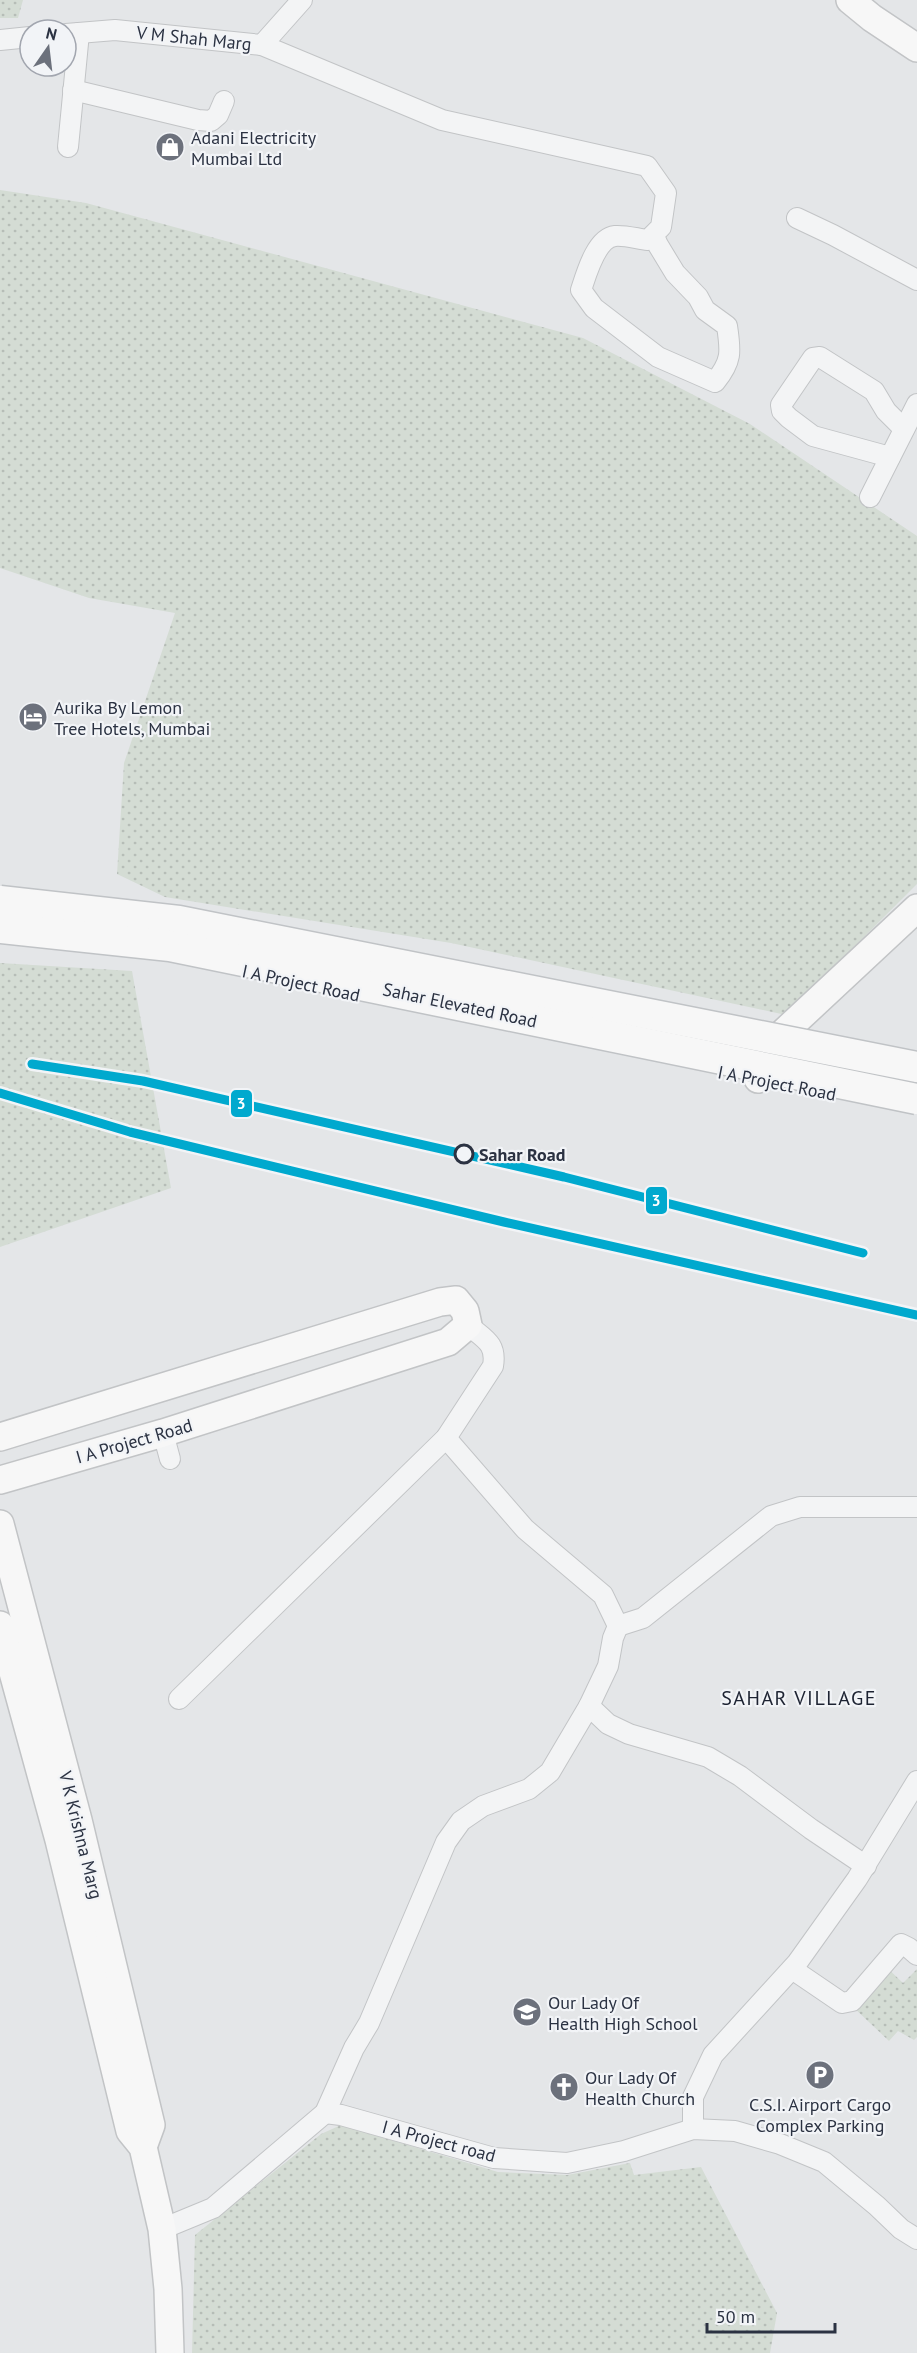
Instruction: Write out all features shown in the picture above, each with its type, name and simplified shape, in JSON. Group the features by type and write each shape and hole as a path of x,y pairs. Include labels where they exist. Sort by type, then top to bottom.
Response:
{"main road":[{"name":"Sahar Elevated Road","path":"0,901 179,921 917,1067"},
{"name":"Sahar Elevated Road","path":"0,928 170,946 917,1099"}],"street":[{"name":"V M Shah Marg","path":"78,34 115,30 262,45 302,0"},
{"path":"850,0 872,18 917,48"},
{"path":"0,40 18,39"},
{"path":"262,45 442,120 647,165 666,193 661,227 648,240 613,236 601,243 581,290 594,308 658,357 715,382 725,370 731,352 727,326 705,310 698,297 675,273 654,236"},
{"path":"68,147 73,78"},
{"path":"73,90 198,120 212,121 218,115 224,101"},
{"path":"797,218 917,280"},
{"path":"890,457 813,436 789,418 782,411 781,405 813,358 820,357 874,391 886,411 904,429"},
{"path":"870,496 917,404"},
{"path":"0,890 120,901 238,918 560,984 917,1062"},
{"path":"758,1079 783,1033 917,908"},
{"name":"I A Project Road","path":"0,938 44,939 169,954 917,1111"},
{"path":"0,1437 440,1302 456,1300 465,1311 468,1325 488,1341 495,1353 493,1366 446,1438 179,1699"},
{"name":"I A Project Road","path":"0,1480 163,1433 448,1342 468,1325"},
{"path":"163,1433 170,1459"},
{"path":"162,2229 213,2208 325,2113 354,2048 369,2023 446,1842 461,1821 483,1806 529,1790 550,1772 589,1706 608,1666 613,1638 618,1626 603,1594 525,1529 446,1438"},
{"path":"618,1626 643,1618 771,1516 800,1507 917,1507"},
{"name":"V K Krishna Marg","path":"0,1524 67,1824 130,2131 143,2147 162,2229 168,2289 170,2353"},
{"name":"V K Krishna Marg","path":"0,1625 67,1824"},
{"path":"589,1706 608,1724 629,1734 708,1757 740,1776 811,1829 866,1866"},
{"path":"917,1780 866,1866 792,1969 714,2055 693,2097 693,2129 735,2131 780,2144 824,2162 901,2229 917,2239"},
{"path":"792,1969 842,2003 852,2001 901,1944 917,1955"},
{"name":"I A Project road","path":"325,2113 342,2115 494,2158 567,2163 624,2151 693,2129"}],"shaded area":[{"path":"0,0 23,0 18,18 0,18"},
{"path":"0,190 86,203 583,338 750,424 917,536 917,884 786,1015 451,943 165,897 117,874 124,763 175,613 89,598 0,568"},
{"path":"0,963 132,971 171,1188 0,1247"},
{"path":"881,1962 903,1983 917,1969 917,2037 914,2040 898,2031 889,2041 852,2006 866,1991 878,1986 874,1975"},
{"path":"341,2125 498,2172 567,2175 630,2163 634,2175 701,2167 777,2313 770,2353 192,2353 195,2235 321,2134"}],"transit line":[{"name":"3","path":"32,1064 143,1081 564,1177 863,1253"},
{"name":"3","path":"0,1093 130,1132 504,1222 917,1315"}],"place":[{"name":"Adani Electricity Mumbai Ltd","path":"170,147"},
{"name":"Aurika By Lemon Tree Hotels, Mumbai","path":"33,717"},
{"name":"Sahar Road","path":"464,1154"},
{"name":"Our Lady Of Health High School","path":"527,2012"},
{"name":"C.S.I. Airport Cargo Complex Parking","path":"820,2075"},
{"name":"Our Lady Of Health Church","path":"564,2087"}],"district":[{"name":"SAHAR VILLAGE","path":"799,1698"}]}
